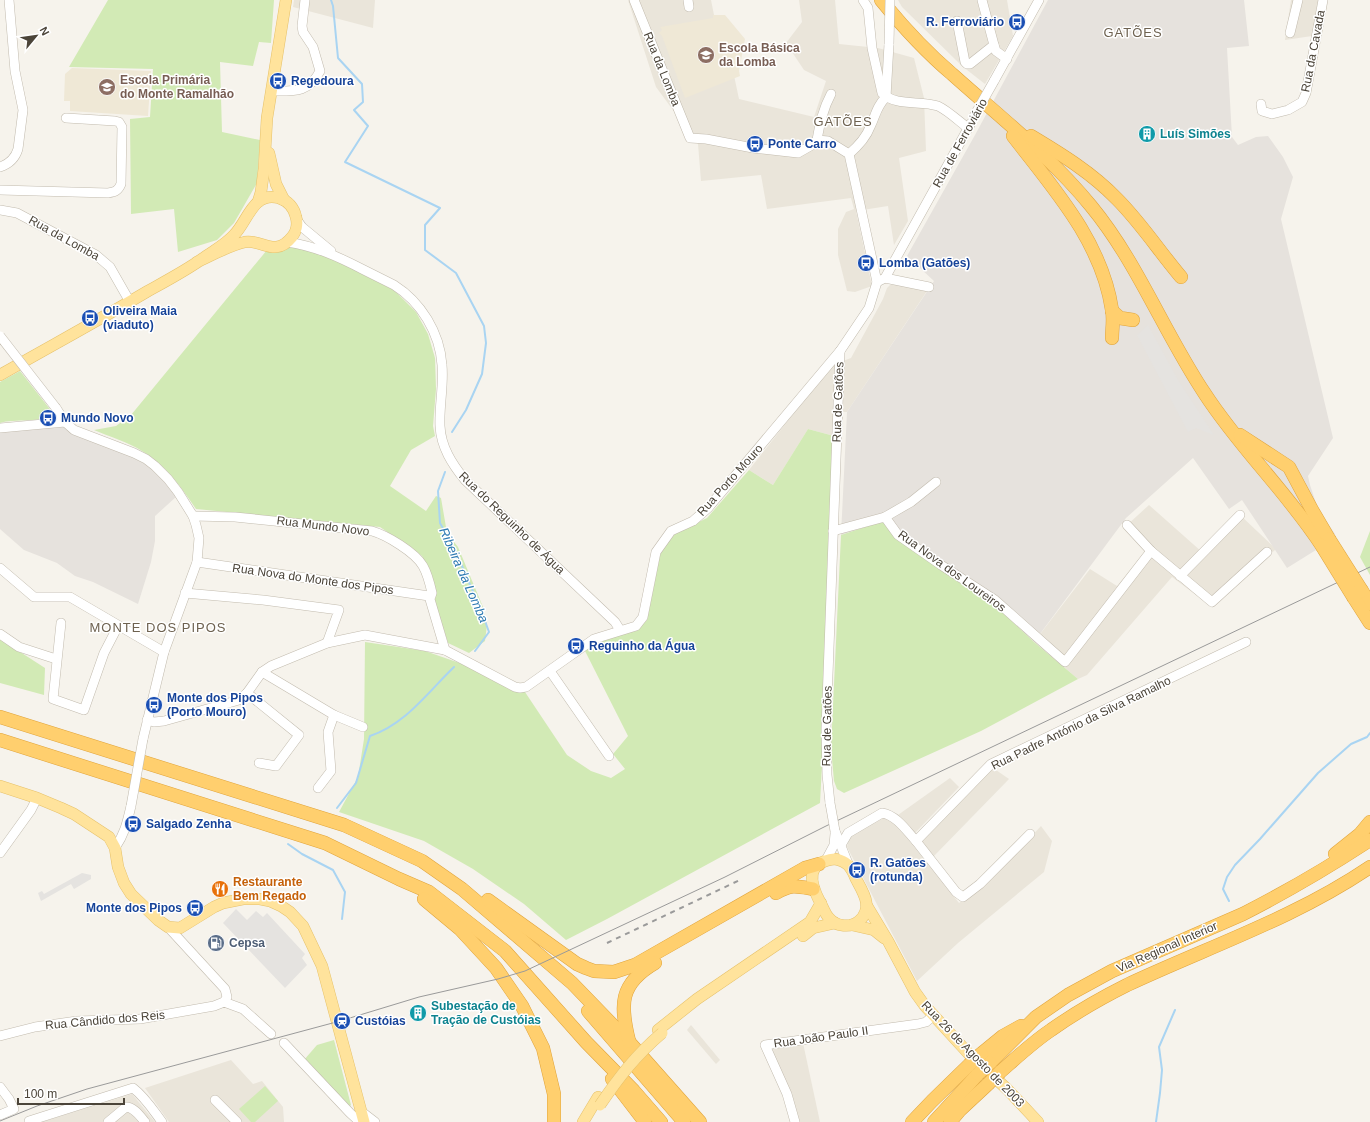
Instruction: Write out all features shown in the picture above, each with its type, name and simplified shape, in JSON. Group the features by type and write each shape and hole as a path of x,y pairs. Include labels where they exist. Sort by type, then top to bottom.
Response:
{"highway":[{"path":"881,0 924,48 951,74 1050,161 1085,195 1112,230 1196,376 1229,424 1237,433 1252,444 1277,458 1289,467 1312,510 1326,542"},
{"path":"1002,118 1072,161 1116,198 1133,216 1181,277"},
{"path":"1002,118 1085,234 1100,264 1112,311 1112,338"},
{"path":"1064,175 1091,206 1113,235 1201,388 1227,426 1302,517 1326,542 1364,598 1370,623"},
{"path":"1112,311 1120,318 1133,320"},
{"path":"1272,481 1272,476 1276,470 1281,467 1289,467"},
{"path":"0,717 344,825 422,861 464,883 577,964 594,971 614,972 635,965 805,868 823,862"},
{"path":"0,740 325,842 399,879 429,892 505,951 586,1042 634,1090 661,1122"},
{"path":"1318,872 1324,862 1360,834 1370,822"},
{"name":"Via Regional Interior","path":"986,1058 1003,1036 1068,995 1112,971 1243,914 1318,872 1370,840"},
{"path":"422,861 462,889 515,932 572,983 630,1043 700,1122"},
{"name":"Via Regional Interior","path":"988,1084 1050,1030 1090,1005 1126,986 1300,908 1345,885 1370,867"},
{"path":"399,879 460,928 496,968 522,1006 543,1048 554,1094 554,1122"},
{"path":"630,1043 624,1020 623,1002 630,984 645,969 785,888 794,886 813,889"},
{"path":"515,932 568,988 684,1122"},
{"path":"586,1042 607,1073 645,1122"},
{"path":"912,1122 969,1065 986,1058"},
{"path":"934,1122 978,1074 986,1058"},
{"path":"950,1122 960,1110 988,1084"},
{"path":"959,1122 988,1084"}],"main road":[{"path":"258,202 261,192 267,118 286,0"},
{"path":"197,262 240,243 252,242 273,248 281,246 293,236 297,220 293,209 284,200 276,184 266,143"},
{"path":"0,375 130,302 197,262 234,235 247,217 249,211 258,202 270,197 284,200"},
{"path":"247,217 249,232 258,244"},
{"path":"0,786 36,800 66,816 115,848 120,872 124,883 131,894 158,920 168,927 180,928 214,906 244,899 260,899 270,901 281,906 294,915 303,926 322,966 362,1119"},
{"path":"0,791 36,800"},
{"path":"835,859 843,861 849,866 866,898 867,906 859,921 852,925 844,926 835,923 829,918 813,889 811,878 814,870 823,862 835,859"},
{"path":"660,1031 697,999 810,922 821,903"},
{"name":"Rua 26 de Agosto de 2003","path":"867,906 888,941 915,992 925,1006 968,1053 1007,1089 1038,1122"},
{"path":"583,1122 599,1101 620,1067 641,1044 813,928 835,923"},
{"name":"Rua 26 de Agosto de 2003","path":"852,925 874,930 888,941"},
{"path":"590,1122 599,1101"}],"street":[{"path":"0,167 8,164 16,154 23,116 22,103 15,71 9,0"},
{"path":"272,91 300,90 306,88 320,71 313,47 303,32 302,26 305,0"},
{"name":"Rua da Lomba","path":"634,0 690,138 706,139 753,148 798,154 817,140"},
{"path":"862,0 868,8 872,48 882,93 886,97 894,100 929,103 940,107 968,128"},
{"path":"832,94 826,104 821,119 817,140 828,141 849,154 870,129 878,104 886,97 890,0"},
{"path":"982,0 996,51 1007,59"},
{"name":"Rua de Ferroviário","path":"881,280 974,118 1039,0"},
{"path":"1290,33 1298,0"},
{"name":"Rua da Cavada","path":"1261,104 1262,111 1272,114 1288,110 1302,102 1306,94 1323,0"},
{"path":"957,21 965,62 967,64 970,64 994,45"},
{"path":"0,190 108,193 119,189 121,184 122,127 119,122 66,118"},
{"name":"Rua de Gatões","path":"849,154 881,280 869,308 840,351 826,729 827,775 830,803 835,831 849,866"},
{"name":"Rua da Lomba","path":"0,210 21,215 96,255 110,267 130,302"},
{"name":"Rua do Reguinho de Água","path":"297,220 302,227 339,256 393,285 416,304 429,322 440,348 442,364 440,427 446,451 451,462 465,480 615,622 620,630"},
{"name":"Rua do Reguinho de Água","path":"287,242 302,244 339,256"},
{"path":"881,280 929,287"},
{"path":"0,336 56,408 65,422 74,430 146,459 168,478 193,516 198,538 197,562 164,652 143,739 126,828 115,848"},
{"name":"Rua Porto Mouro","path":"148,720 154,722 164,720 239,700 247,693 262,672 271,666 327,643 364,635 445,650 515,687 520,688 526,686 550,671 594,639 636,626 643,617 656,552 671,531 693,521 708,508 840,351"},
{"path":"0,428 65,422"},
{"path":"833,531 884,516 911,502 936,482"},
{"path":"1180,576 1240,515"},
{"name":"Rua Mundo Novo","path":"193,516 235,517 288,521 372,531 380,534 412,554 424,566 432,593 431,596 429,596 445,650"},
{"name":"Rua Nova dos Loureiros","path":"884,516 898,535 995,600 1065,662 1150,551"},
{"path":"1127,524 1150,551 1212,602 1267,552"},
{"name":"Rua Nova do Monte dos Pipos","path":"197,562 429,596"},
{"path":"0,568 34,597 70,597 164,652"},
{"path":"185,593 263,600 339,610 327,643"},
{"path":"61,623 52,699 84,710 104,653 118,626"},
{"path":"0,634 19,647 56,659"},
{"name":"Rua Padre António da Silva Ramalho","path":"916,840 991,764 1246,642"},
{"path":"550,671 609,756"},
{"path":"262,672 334,715 363,726"},
{"path":"247,693 299,735 276,766 260,763"},
{"path":"318,788 331,771 328,732 334,715"},
{"path":"0,853 31,810 36,800"},
{"path":"841,845 848,833 882,813 888,814 896,819 916,840 956,892 963,897 980,884 1030,834"},
{"name":"Rua de Gatões","path":"823,862 834,845 835,831"},
{"path":"168,927 225,989 227,997 224,1002 243,1009 271,1034"},
{"name":"Rua Cândido dos Reis","path":"0,1036 35,1027 77,1021 140,1019 214,1006 224,1002"},
{"name":"Rua João Paulo II","path":"795,1122 787,1094 765,1045 918,1024 926,1022 934,1016"},
{"path":"284,1044 350,1113 362,1119 375,1122"},
{"path":"0,1087 14,1109 0,1114"},
{"path":"30,1121 133,1088 139,1092 162,1122"},
{"path":"215,1100 237,1122"},
{"path":"108,1122 126,1106 134,1110 145,1122"}],"shaded area":[{"path":"294,0 375,0 373,28 293,7"},
{"path":"628,0 711,0 714,15 732,66 739,99 814,117 826,81 804,70 786,43 802,22 799,0 835,0 839,44 878,48 914,58 924,98 926,151 899,158 908,221 894,245 888,206 856,211 872,286 855,292 847,291 838,255 838,229 846,212 854,209 851,198 767,209 761,175 701,181 698,144 656,87"},
{"path":"898,0 1007,0 1013,36 985,84 962,66 902,7"},
{"path":"1048,0 1244,0 1249,46 1227,48 1232,137 1238,145 1256,137 1268,136 1283,157 1293,177 1281,219 1333,438 1308,476 1318,509 1335,534 1316,550 1287,568 1242,500 1229,509 1193,458 1126,518 1034,642 993,603 883,521 841,535 847,412 934,281 907,256"},
{"path":"1291,0 1319,0 1312,36 1285,40"},
{"name":"Escola Básica da Lomba","path":"713,15 725,15 745,39 739,71 740,76 685,98 662,36 659,33 662,30 660,27 713,18"},
{"name":"Escola Primária do Monte Ramalhão","path":"72,68 151,71 148,116 70,111 70,101 64,101 65,74"},
{"path":"894,284 929,288 847,412 835,412 834,436 808,429 773,485 749,470 832,365 851,358 883,299 887,288"},
{"path":"1148,325 1178,380 1214,435 1196,428 1188,432 1137,335"},
{"path":"60,425 74,433 138,459 158,473 177,496 155,516 155,541 151,562 138,604 93,582 75,576 57,563 24,550 0,529 0,433 15,428"},
{"path":"1149,505 1202,552 1239,514 1276,549 1212,607 1172,577 1087,675 1078,679 1034,642 1090,569 1117,586 1146,550 1126,526"},
{"path":"993,768 1009,779 933,857 919,840"},
{"path":"950,778 959,787 914,834 898,815"},
{"path":"886,817 896,824 959,903 982,886 1041,826 1052,841 1044,872 958,943 917,981 847,847 850,835"},
{"path":"82,873 91,875 91,879 74,889 71,884 41,901 38,893 42,891 44,894"},
{"path":"236,909 247,920 256,911 263,917 267,913 305,954 302,958 307,965 285,988 223,923"},
{"path":"691,1025 720,1060 716,1064 687,1030"},
{"path":"803,1043 820,1122 798,1122 772,1050 772,1048"},
{"path":"231,1060 253,1084 262,1081 283,1107 284,1122 169,1122 145,1088"},
{"path":"132,1094 155,1122 42,1122"}],"green space":[{"path":"108,0 274,0 271,43 259,42 253,66 220,62 222,132 260,140 257,183 234,223 217,240 178,252 174,209 131,214 130,119 150,117 153,69 69,67"},
{"path":"298,246 320,252 393,289 416,312 428,334 435,358 436,389 433,426 435,436 411,450 390,486 426,511 436,496 441,498 447,533 458,547 483,607 487,625 485,641 469,653 448,643 434,599 436,592 422,556 380,527 196,509 166,470 151,457 131,445 94,430 116,426 131,415 267,250 273,251"},
{"path":"20,371 52,413 36,420 0,423 0,382"},
{"path":"808,429 834,436 826,689 820,803 566,940 524,904 473,869 424,841 339,812 358,777 364,739 365,642 425,651 471,667 525,692 567,755 591,771 611,778 625,769 613,754 628,736 584,649 597,640 636,631 647,620 661,550 676,533 707,518 749,470 773,485"},
{"path":"883,521 993,603 1034,642 1078,679 981,731 844,793 837,789 834,781 831,748 841,535"},
{"path":"1370,531 1370,575 1360,557"},
{"path":"0,639 45,668 44,695 0,683"},
{"path":"334,1040 351,1105 349,1107 304,1060 317,1045"},
{"path":"265,1086 278,1101 255,1122 251,1122 239,1109"}],"waterway":[{"name":"Ribeira da Lomba","path":"331,0 333,6 338,58 362,84 363,102 354,110 368,126 345,162 440,208 425,225 425,250 456,273 484,326 486,343 482,374 466,410 452,432"},
{"name":"Ribeira da Lomba","path":"445,472 438,491 440,523 455,550 489,632 475,651"},
{"name":"Ribeira da Lomba","path":"337,808 356,783 370,736 383,731 406,715 454,667"},
{"path":"1229,901 1223,889 1227,877 1235,865 1318,773 1351,744 1367,737 1370,733"},
{"name":"Ribeira da Lomba","path":"288,844 302,854 333,870 345,892 342,919"},
{"path":"1156,1122 1162,1070 1159,1047 1175,1010"}],"tram line":[{"path":"0,1121 37,1106 87,1089 340,1021 419,997 498,979 525,971 725,877 826,826 1370,567"}],"railway":[{"path":"607,943 742,879"}],"place":[{"name":"R. Ferroviário","path":"1017,22"},
{"name":"Escola Básica da Lomba","path":"706,55"},
{"name":"Regedoura","path":"278,81"},
{"name":"Escola Primária do Monte Ramalhão","path":"107,87"},
{"name":"Luís Simões","path":"1147,134"},
{"name":"Ponte Carro","path":"755,144"},
{"name":"Lomba (Gatões)","path":"866,263"},
{"name":"Oliveira Maia (viaduto)","path":"90,318"},
{"name":"Mundo Novo","path":"48,418"},
{"name":"Reguinho da Água","path":"576,646"},
{"name":"Monte dos Pipos (Porto Mouro)","path":"154,705"},
{"name":"Salgado Zenha","path":"133,824"},
{"name":"R. Gatões (rotunda)","path":"857,870"},
{"name":"Restaurante Bem Regado","path":"220,889"},
{"name":"Monte dos Pipos","path":"195,908"},
{"name":"Cepsa","path":"216,943"},
{"name":"Subestação de Tração de Custóias","path":"418,1013"},
{"name":"Custóias","path":"342,1021"}],"district":[{"name":"GATÕES","path":"1133,32"},
{"name":"GATÕES","path":"843,121"},
{"name":"MONTE DOS PIPOS","path":"158,627"}]}
